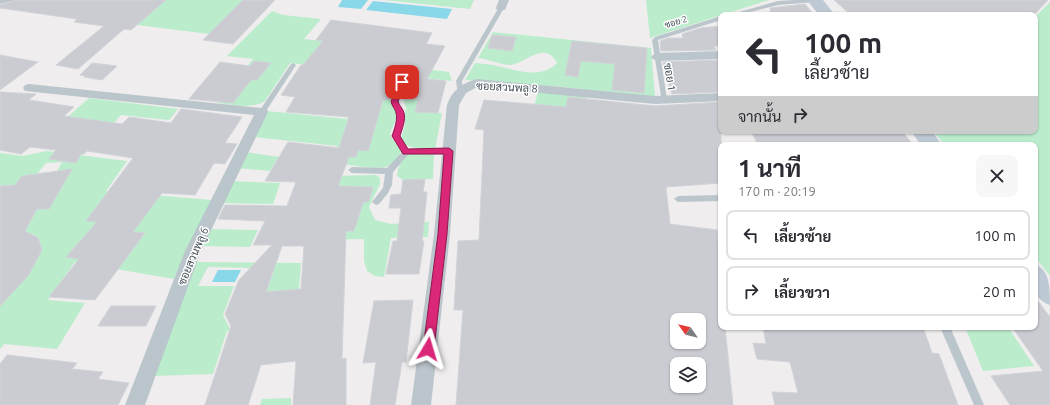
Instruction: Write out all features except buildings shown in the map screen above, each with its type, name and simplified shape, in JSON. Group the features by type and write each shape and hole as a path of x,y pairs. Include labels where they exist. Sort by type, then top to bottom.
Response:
{"street":[{"path":"815,0 825,12"},
{"path":"657,58 718,55"},
{"name":"ซอยสวนพลู 8","path":"422,405 442,234 453,106 460,93 468,86 477,83 660,100 718,97"},
{"path":"29,88 262,112"},
{"name":"ซอยสวนพลู 6","path":"135,405 193,251 262,112"},
{"path":"923,134 930,142"},
{"path":"1038,278 1050,294"}],"lane":[{"path":"0,2 12,0"},
{"path":"743,12 778,3 815,0"},
{"path":"460,93 459,81 503,4"},
{"name":"ซอย 2","path":"657,58 654,43 657,38 718,19"},
{"name":"ซอย 1","path":"657,58 660,100"},
{"name":"ซอยสวนพลู 6","path":"262,112 293,65"},
{"path":"402,82 401,91 395,101 396,107 400,112 400,123 396,136 406,152"},
{"path":"376,202 384,194 390,184 389,171 406,152 449,151"},
{"path":"352,170 389,171"},
{"path":"678,199 718,198"},
{"path":"946,330 979,405"}],"green space":[{"path":"166,0 243,0 209,34 137,25"},
{"path":"384,0 474,0 470,9"},
{"path":"646,0 769,0 731,12 718,12 718,16 650,38"},
{"path":"1050,2 1050,276 1038,261 1038,142 942,142 936,134 1038,134 1038,14"},
{"path":"272,11 283,15 321,19 304,39 323,41 312,55 449,72 452,81 290,63 265,101 260,104 248,106 217,103 253,59 227,56"},
{"path":"493,32 651,48 655,97 563,87 465,80 475,63 520,71 536,72 550,68 557,63 552,56 546,53 540,53 515,64 509,65 478,58"},
{"path":"361,87 395,92 390,102 397,113 396,120 390,133 391,137 401,151 395,161 389,166 375,168 332,162 337,146 253,137 267,111 347,119"},
{"path":"538,91 586,96 577,145 526,141"},
{"path":"89,98 178,109 169,120 121,115 94,146 63,121"},
{"path":"404,100 418,100 415,112 442,113 435,149 419,149 405,145 401,139 405,126 404,114 406,109"},
{"path":"47,151 127,161 106,191 211,200 174,279 75,262 48,300 85,303 57,349 4,344 0,349 0,296 42,250 38,238 32,234 10,234 0,229 28,226 37,209 49,209 70,172 56,173 62,162 46,163 37,174 22,176 15,185 0,186 0,153 23,156"},
{"path":"245,152 279,157 270,171 236,168"},
{"path":"408,153 434,153 433,179 403,180 397,176 400,164"},
{"path":"376,175 380,178 380,184 369,207 375,220 391,224 429,222 428,237 391,238 384,277 375,276 367,271 364,261 364,239 306,240 328,176"},
{"path":"231,181 280,183 273,204 221,203"},
{"path":"209,229 258,230 250,247 202,246"},
{"path":"196,262 301,263 299,289 262,304 274,270 208,267 198,286 234,286 223,315 231,331 227,331 213,374 154,376"},
{"path":"966,330 1010,330 1034,366 983,371"},
{"path":"291,398 291,405 260,405 262,399"}],"water":[{"path":"342,0 368,0 361,9 338,7"},
{"path":"373,1 452,9 447,19 366,10"},
{"path":"218,270 241,270 235,282 212,282"}],"route":[{"path":"402,82 401,91 395,101 396,107 400,112 400,123 396,136 406,152 449,151 442,234 428,349"}]}
